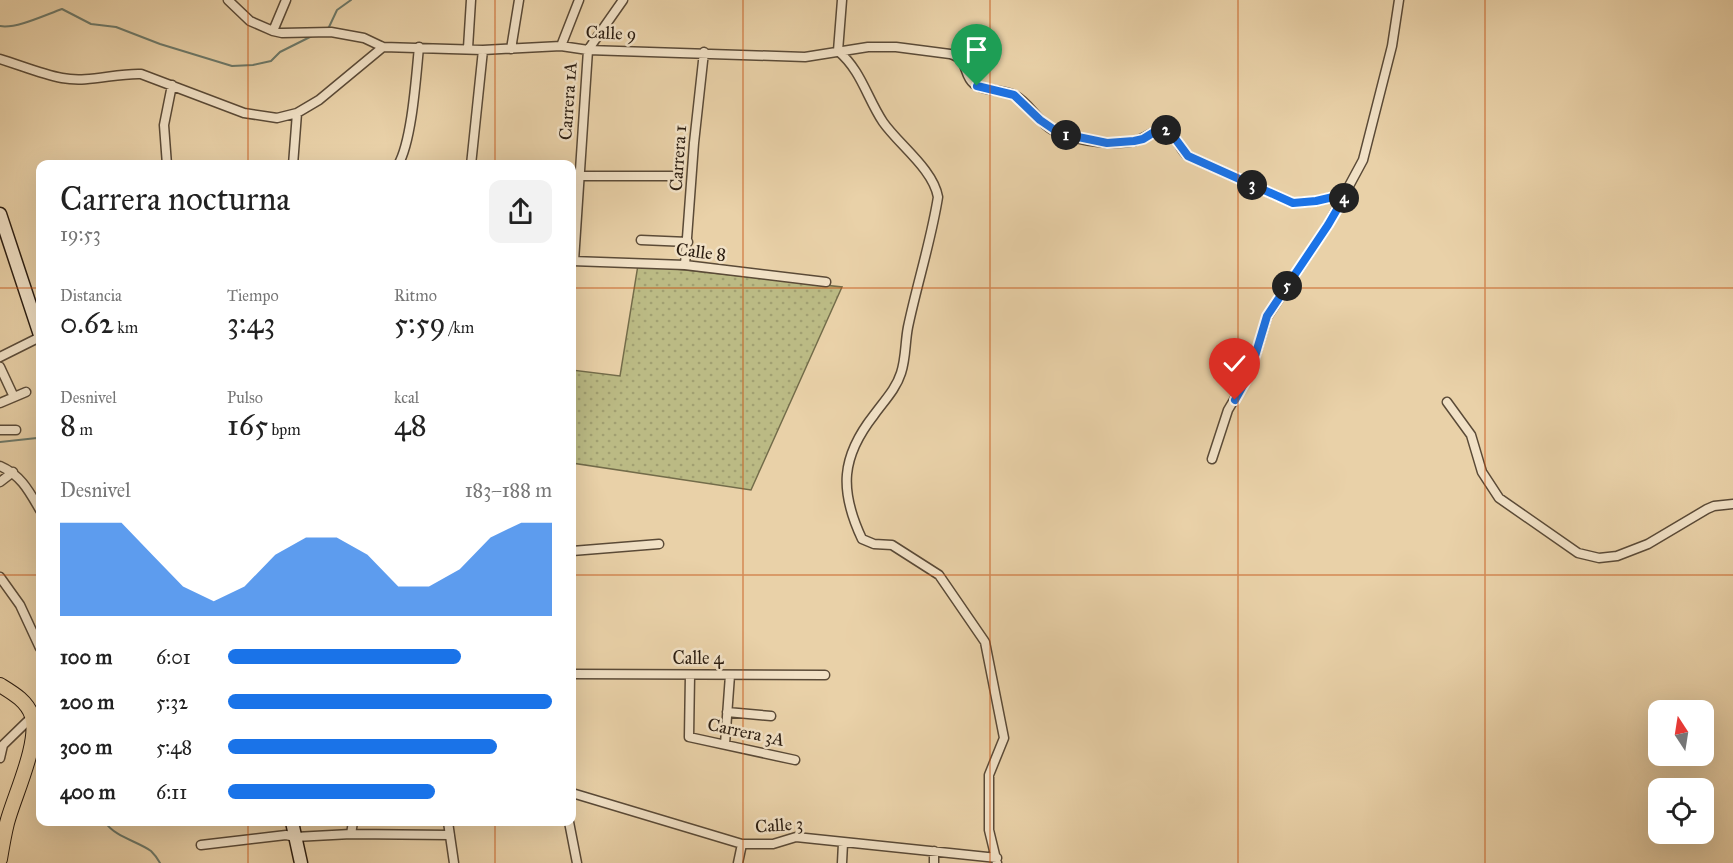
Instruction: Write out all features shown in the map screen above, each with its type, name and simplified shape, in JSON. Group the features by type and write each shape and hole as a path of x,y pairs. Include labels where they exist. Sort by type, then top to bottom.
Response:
{"main road":[{"path":"0,685 20,698 36,713 33,737 7,823 0,859"}],"street":[{"path":"0,58 63,78 98,79 125,73 141,74 244,113 277,118 297,113 319,100 383,47 364,38 331,32 282,33 273,31 250,21 228,0"},
{"path":"273,31 286,0"},
{"path":"468,48 471,0"},
{"path":"511,49 519,0"},
{"path":"561,46 579,0"},
{"path":"588,50 623,0"},
{"path":"842,0 838,51 851,63 883,122 936,187 938,197 908,330 902,371 896,386 859,433 848,459 846,482 855,524 862,539 874,544 892,544 939,575 985,642 1004,738 989,775 989,830 997,860"},
{"path":"1212,459 1228,410 1250,373 1267,316 1328,225 1346,194 1366,151 1392,46 1399,0"},
{"name":"Calle 9","path":"383,47 483,50 561,46 588,50 805,57 868,47 896,47 950,54 958,56 964,63 971,82 977,86 1014,95 1040,120 1059,133 1107,143 1143,139 1159,129 1165,130 1171,133 1188,156 1293,203 1316,201 1346,194"},
{"path":"401,160 404,156 414,93 418,47"},
{"path":"472,160 483,50"},
{"name":"Carrera 1A","path":"576,218 588,50"},
{"name":"Carrera 1","path":"685,265 694,143 704,52"},
{"path":"167,160 164,125 172,85"},
{"path":"292,160 297,113"},
{"path":"579,176 672,176"},
{"path":"0,214 36,324"},
{"path":"641,240 688,242"},
{"name":"Calle 8","path":"576,261 685,265 826,282"},
{"path":"0,357 36,338"},
{"path":"0,368 14,397"},
{"path":"0,403 27,392"},
{"path":"1447,402 1471,435 1482,472 1499,498 1578,553 1599,558 1617,556 1648,544 1714,506 1733,504"},
{"path":"0,430 16,430"},
{"path":"0,466 12,472 24,483 36,503"},
{"path":"0,482 12,472"},
{"path":"576,551 659,544"},
{"path":"0,577 20,604 36,639"},
{"name":"Calle 4","path":"576,674 825,675"},
{"name":"Carrera 3A","path":"690,675 689,737 795,760"},
{"path":"725,744 730,675"},
{"path":"727,712 771,716"},
{"path":"0,758 3,745 36,713"},
{"name":"Calle 3","path":"576,794 742,844 772,844 796,837 997,860"},
{"path":"293,826 301,863"},
{"path":"351,834 352,826"},
{"path":"449,826 454,863"},
{"path":"570,826 578,863"},
{"path":"201,845 286,835 295,837 351,834 450,835"},
{"path":"842,863 843,843"},
{"path":"738,863 742,844"},
{"path":"934,851 934,863"}],"shaded area":[{"path":"638,265 842,287 751,490 576,464 576,370 620,376"}],"waterway":[{"path":"327,29 337,10 351,0"},
{"path":"0,26 22,24 62,9 91,24 116,27 160,44 232,66 271,61 280,52 314,35"},
{"path":"0,442 36,438"},
{"path":"108,826 120,835 151,851 160,863"}],"route":[{"path":"977,86 1014,95 1040,120 1059,133 1107,143 1143,139 1159,129 1165,130 1171,133 1188,156 1293,203 1305,203 1346,194 1267,316 1250,373 1235,400"}]}
